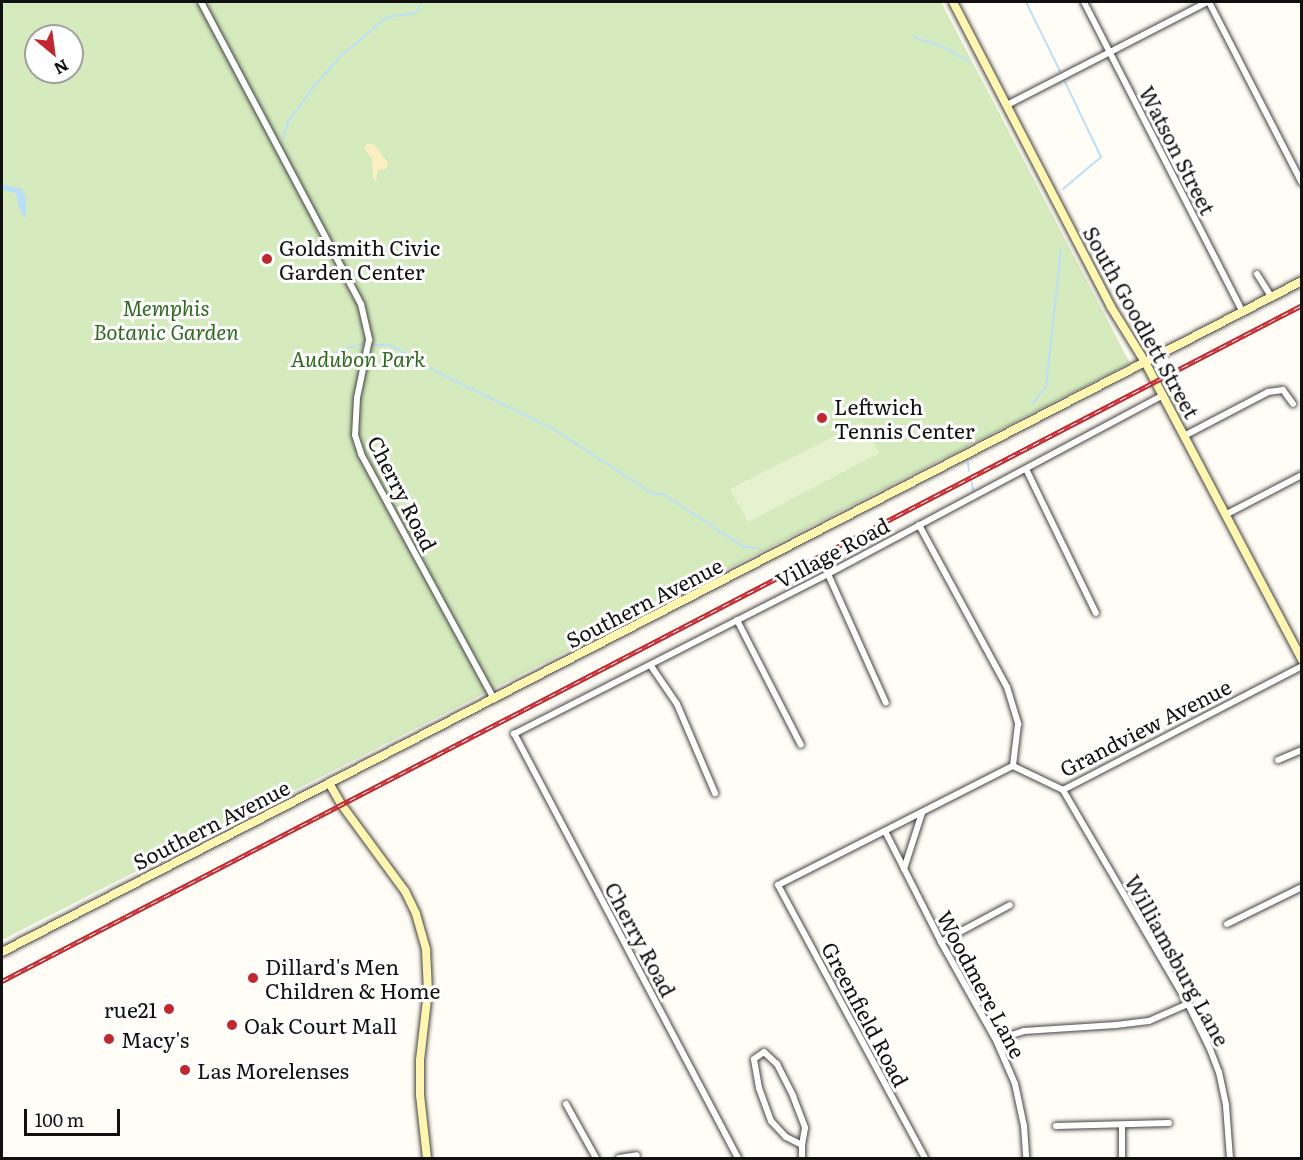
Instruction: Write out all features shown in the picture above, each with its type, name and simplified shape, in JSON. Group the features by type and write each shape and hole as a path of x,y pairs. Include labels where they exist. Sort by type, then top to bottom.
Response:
{"street":[{"name":"Cherry Road","path":"201,2 361,304 369,340 357,398 355,435 361,454 494,699"},
{"name":"South Goodlett Street","path":"953,2 1111,307 1144,362 1302,660"},
{"name":"Watson Street","path":"1084,2 1243,313"},
{"path":"1007,105 1208,2 1302,183"},
{"path":"1257,274 1272,298"},
{"name":"Southern Avenue","path":"2,952 1302,281"},
{"path":"1184,436 1268,392 1283,390 1293,404"},
{"name":"Village Road","path":"514,734 828,574 1162,396"},
{"path":"1026,469 1096,613"},
{"path":"1225,515 1302,475"},
{"path":"885,831 1013,766 1018,724 1007,687 919,525"},
{"path":"828,574 886,703"},
{"path":"737,620 801,745"},
{"path":"651,666 677,704 715,793"},
{"name":"Grandview Avenue","path":"1013,766 1063,790 1302,666"},
{"name":"Cherry Road","path":"514,734 738,1158"},
{"path":"1278,760 1302,750"},
{"path":"329,783 341,804 405,891 416,914 426,950 428,991 420,1060 427,1158"},
{"name":"Williamsburg Lane","path":"1063,790 1188,1004 1219,1072 1226,1106 1230,1158"},
{"path":"904,869 922,812"},
{"name":"Woodmere Lane","path":"885,831 941,942 996,1040 1015,1084 1024,1126 1026,1158"},
{"name":"Greenfield Road","path":"885,831 778,885 925,1158"},
{"path":"1227,924 1302,887"},
{"path":"941,942 1010,905"},
{"path":"996,1040 1024,1031 1116,1026 1149,1021 1188,1004"},
{"path":"802,1145 786,1137 771,1121 759,1088 754,1059 764,1052 777,1064 793,1096 805,1128 802,1158"},
{"path":"566,1104 596,1158"},
{"path":"1056,1126 1169,1123"},
{"path":"1122,1125 1122,1158"},
{"path":"619,1158 637,1155"}],"green space":[{"name":"Audubon Park","path":"2,2 941,2 1130,363 2,940"},
{"path":"862,422 879,453 748,522 730,489"}],"sand":[{"path":"367,144 373,144 388,162 386,169 378,170 376,181 373,178 372,158 364,149"}],"water":[{"path":"2,184 22,189 26,197 26,219 19,209 16,194 2,189"}],"waterway":[{"path":"283,138 289,120 315,85 341,56 382,21 388,17 415,13 422,2"},
{"path":"1026,2 1060,71"},
{"path":"914,37 943,47 968,61"},
{"path":"1063,189 1101,157 1065,82"},
{"path":"1032,404 1046,387 1061,249"},
{"path":"327,359 342,349 363,344"},
{"path":"373,345 390,345 443,375 555,430 653,494 663,494 744,547 759,548"},
{"path":"968,463 969,471"},
{"path":"972,483 973,490"}],"railway":[{"path":"2,981 1302,305"}],"place":[{"name":"Goldsmith Civic Garden Center","path":"267,259"},
{"name":"Leftwich Tennis Center","path":"822,418"},
{"name":"Dillard's Men Children & Home","path":"253,978"},
{"name":"rue21","path":"169,1009"},
{"name":"Oak Court Mall","path":"232,1025"},
{"name":"Macy's","path":"109,1039"},
{"name":"Las Morelenses","path":"185,1070"}],"park label":[{"name":"Memphis Botanic Garden","path":"166,319"}]}
